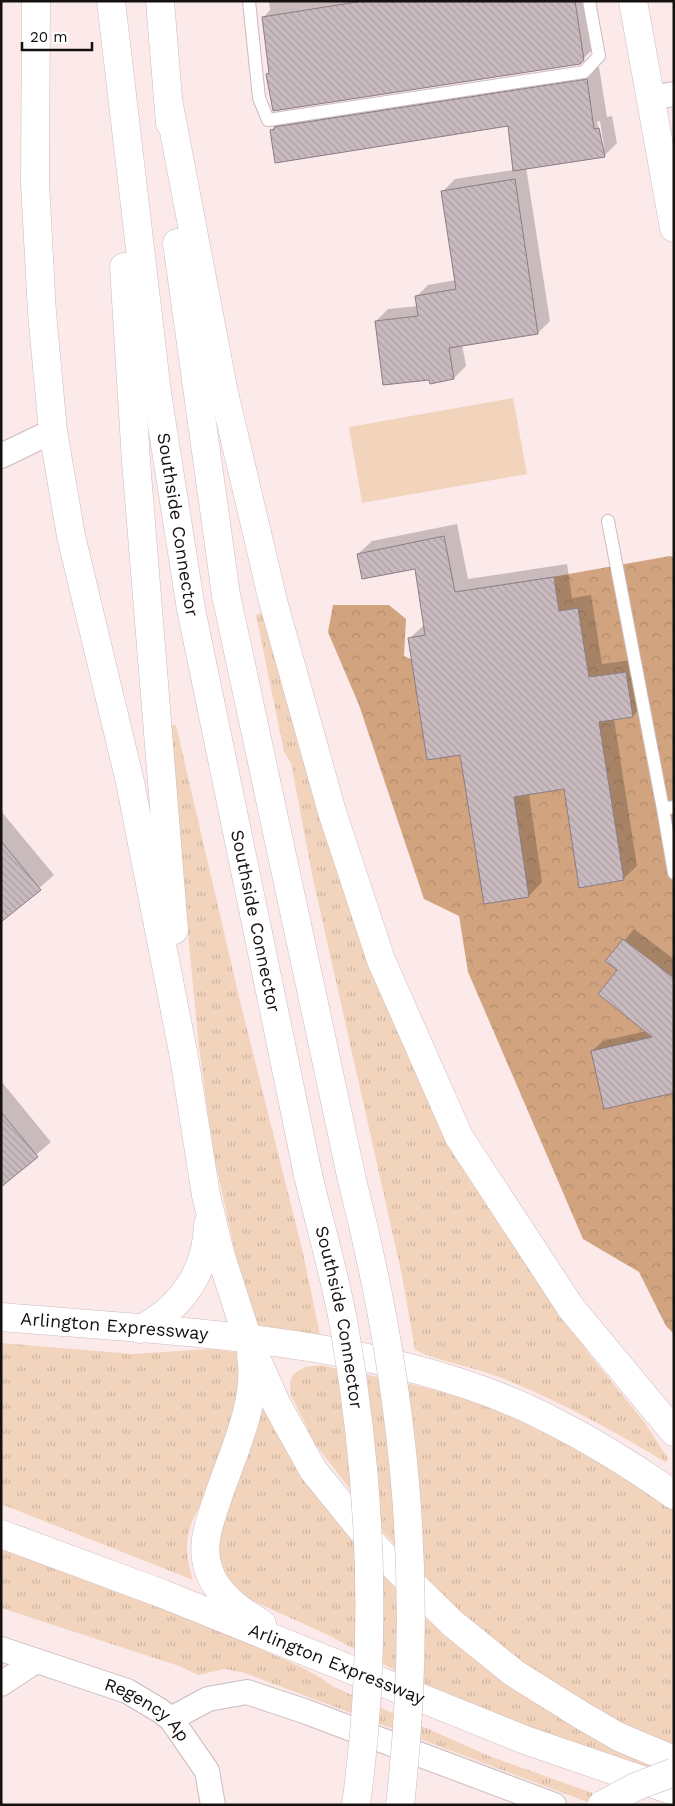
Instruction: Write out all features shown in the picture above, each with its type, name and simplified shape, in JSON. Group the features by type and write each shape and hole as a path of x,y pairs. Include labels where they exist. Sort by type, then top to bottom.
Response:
{"main road":[{"path":"36,1 35,184 42,313 53,431 71,536 130,782 184,1057 206,1195 220,1253 248,1340 276,1403 313,1470 378,1550 425,1597 452,1623 514,1673 619,1737 674,1760"},
{"path":"111,1 115,39 123,249 136,461 184,1057"},
{"path":"160,1 169,105 224,393 273,601 332,812 381,960 459,1137 570,1308 674,1432"},
{"path":"633,1 662,96 674,228"},
{"name":"Southside Connector","path":"115,39 157,393 191,608 308,1175 344,1324 357,1408 369,1568 368,1680 364,1753 356,1805"},
{"name":"Southside Connector","path":"169,105 178,258 226,595 352,1180 383,1311 396,1393 407,1481 411,1566 412,1652 410,1702 400,1805"},
{"path":"141,1328 172,1307 190,1287 201,1268 208,1233 206,1195"},
{"name":"Arlington Expressway","path":"1,1317 141,1328 248,1340 367,1359 480,1390 544,1416 600,1448 674,1495"},
{"path":"1,1325 71,1323"},
{"path":"248,1340 253,1373 249,1403 210,1521 205,1543 206,1562 219,1589 236,1606 274,1632 324,1660"},
{"name":"Arlington Expressway","path":"1,1534 121,1578 525,1740 674,1791"},
{"path":"602,1805 635,1788 674,1772"}],"street":[{"path":"1,456 53,431"},
{"name":"Regency Ap","path":"1,1649 127,1691 145,1700 170,1719 207,1771 213,1805"},
{"path":"1,1684 36,1661"},
{"path":"170,1719 208,1699 247,1692 304,1711 554,1805"}],"lane":[{"path":"249,1 259,98 268,120 584,72 599,56 589,1"},
{"path":"608,521 668,808 674,873"}],"green space":[{"path":"513,398 527,474 362,503 349,427"},
{"path":"670,556 674,558 674,1334 666,1326 639,1272 583,1239 468,972 459,916 424,899 359,705 328,632 333,605 389,605 406,619 404,656 433,669 518,583"},
{"path":"264,612 350,899 544,1288 591,1356 645,1423 669,1460 665,1462 626,1439 544,1396 492,1374 435,1358 415,1350 401,1271 313,879 291,763 284,752 256,615"},
{"path":"168,725 176,725 240,1001 303,1253 320,1335 258,1325 237,1261 213,1151 199,1048"},
{"path":"1,1343 133,1354 209,1349 236,1352 243,1369 244,1384 201,1505 191,1524 187,1550 193,1580 1,1504"},
{"path":"321,1365 430,1389 494,1410 564,1443 674,1508 674,1751 532,1673 436,1592 384,1533 315,1444 291,1395 290,1383 293,1374 305,1367"},
{"path":"262,1406 375,1566 406,1600 440,1629 674,1776 535,1730 438,1693 324,1633 255,1602 237,1592 225,1582 214,1540 257,1408"},
{"path":"1,1549 123,1593 214,1629 290,1662 332,1686 489,1756 626,1805 595,1805 245,1673 225,1669 198,1675 179,1666 1,1608"}],"building":[{"path":"363,1 575,1 584,60 580,64 273,111 266,74 269,73 262,17"},
{"path":"587,79 594,129 599,128 605,157 513,171 508,126 275,163 270,130 275,129 274,127"},
{"path":"515,179 538,334 449,348 454,379 430,384 429,380 383,385 375,321 418,316 415,296 456,289 441,191"},
{"path":"444,536 455,592 554,577 559,611 578,608 589,677 626,672 633,717 599,722 624,880 579,888 564,789 514,797 529,897 484,904 460,755 427,760 408,638 425,635 415,569 362,579 357,554"},
{"path":"1,841 41,890 1,922"},
{"path":"623,939 674,978 674,1093 604,1109 591,1051 652,1037 598,994 617,970 605,961"},
{"path":"1,1112 38,1157 1,1187"}]}
